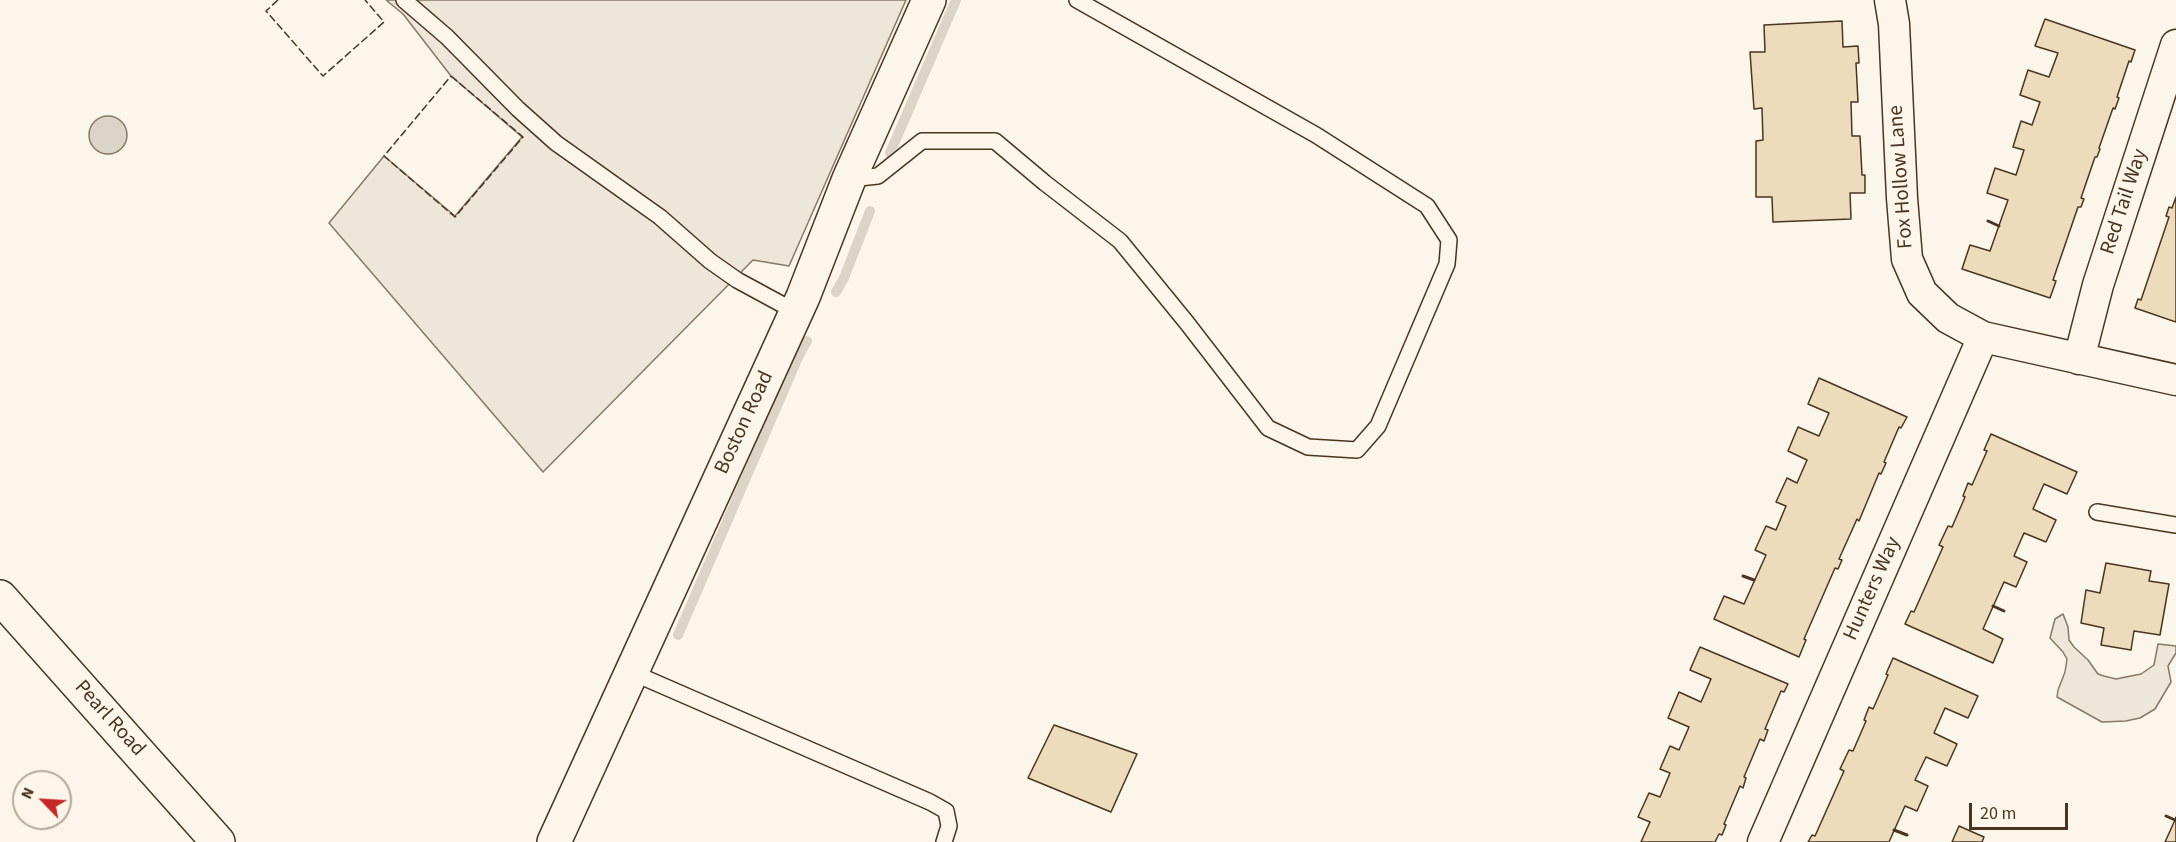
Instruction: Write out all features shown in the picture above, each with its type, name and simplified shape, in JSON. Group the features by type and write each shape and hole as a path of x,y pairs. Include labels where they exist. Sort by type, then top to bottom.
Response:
{"street":[{"name":"Boston Road","path":"555,842 796,312 849,179 929,0"},
{"name":"Fox Hollow Lane","path":"1890,0 1894,24 1907,259 1922,293 1948,318 1983,337 2176,380"},
{"name":"Red Tail Way","path":"2079,359 2098,285 2176,45"},
{"name":"Hunters Way","path":"1763,842 1983,337"},
{"name":"Pearl Road","path":"0,597 218,842"}],"lane":[{"path":"404,0 447,37 518,110 556,142 660,216 710,261 737,280 796,312"},
{"path":"849,179 878,176 922,141 995,141 1120,241 1269,428 1308,447 1357,450 1378,426 1447,264 1449,240 1427,206 1317,135 1077,0"},
{"path":"2097,512 2176,525"},
{"path":"631,672 930,802 946,811 949,826 944,842"}],"shaded area":[{"path":"386,0 906,0 789,266 753,260 543,472 329,223 384,156 455,216 522,137 451,76 403,14"},
{"path":"108,116 121,122 127,135 121,148 108,154 95,148 89,135 95,122"},
{"path":"2063,614 2068,627 2069,640 2098,674 2104,676 2116,679 2141,674 2154,665 2158,644 2176,646 2176,653 2168,666 2171,682 2155,709 2140,718 2102,722 2057,697 2067,659 2050,638 2055,619"}],"building":[{"path":"2045,19 2135,50 2131,62 2129,61 2115,109 2113,108 2100,149 2095,157 2081,198 2084,199 2081,207 2078,207 2053,280 2056,281 2050,298 1962,269 1970,245 1990,251 2008,200 1987,193 1995,168 2016,175 2024,150 2013,147 2021,121 2032,125 2040,102 2020,95 2028,70 2049,77 2058,53 2035,46"},
{"path":"1842,21 1843,47 1858,46 1859,63 1856,63 1858,102 1851,102 1852,136 1860,136 1865,193 1850,193 1851,219 1773,222 1772,197 1756,197 1756,141 1763,140 1762,108 1754,109 1750,52 1765,52 1764,25"},
{"path":"2176,197 2176,322 2135,308 2138,299 2141,300 2169,217 2166,216 2169,207 2172,208"},
{"path":"1819,378 1907,417 1901,428 1899,427 1881,474 1879,473 1859,521 1857,519 1839,559 1842,560 1838,569 1835,568 1804,639 1806,640 1799,657 1714,619 1724,596 1744,604 1766,555 1755,550 1766,526 1776,530 1786,506 1776,502 1787,478 1797,483 1807,460 1788,451 1798,427 1819,436 1829,413 1808,404"},
{"path":"1991,434 2077,472 2067,494 2044,484 2033,509 2056,520 2046,542 2024,533 2014,556 2027,562 2016,587 2004,582 1983,629 2003,639 1993,663 1905,624 1911,611 1914,612 1943,547 1939,545 1948,526 1952,527 1965,497 1963,496 1968,483 1972,485 1987,451 1984,450"},
{"path":"2106,563 2151,571 2149,581 2169,584 2160,635 2134,631 2131,650 2101,645 2104,628 2081,623 2086,590 2100,593"},
{"path":"1700,647 1788,684 1784,692 1781,691 1765,729 1768,730 1764,741 1760,739 1744,777 1746,778 1743,788 1740,786 1724,824 1726,825 1722,835 1719,834 1715,842 1641,842 1650,822 1638,817 1649,793 1660,797 1670,773 1660,769 1670,746 1679,750 1689,727 1668,718 1679,692 1701,702 1711,679 1690,670"},
{"path":"1893,658 1978,696 1968,718 1945,708 1934,733 1957,744 1947,766 1926,757 1915,780 1928,786 1917,811 1905,806 1889,842 1808,842 1812,835 1815,836 1844,771 1840,769 1849,750 1853,751 1866,721 1864,720 1869,707 1873,709"},
{"path":"1054,725 1137,754 1111,812 1028,778"},
{"path":"2176,817 2176,842 2165,842 2175,820"},
{"path":"1959,826 1984,837 1982,842 1952,842"}],"waterway":[{"path":"890,153 956,0"},
{"path":"836,292 844,278 870,211"},
{"path":"678,635 807,341"}],"fence":[{"path":"278,0 266,11 323,76 384,22 365,0"},
{"path":"451,76 523,137 455,217 384,156 451,76"}],"wall":[{"path":"1988,221 1999,226"},
{"path":"1743,576 1754,580"},
{"path":"1993,606 2004,611"},
{"path":"2166,816 2175,820"},
{"path":"1894,830 1907,835"}]}
